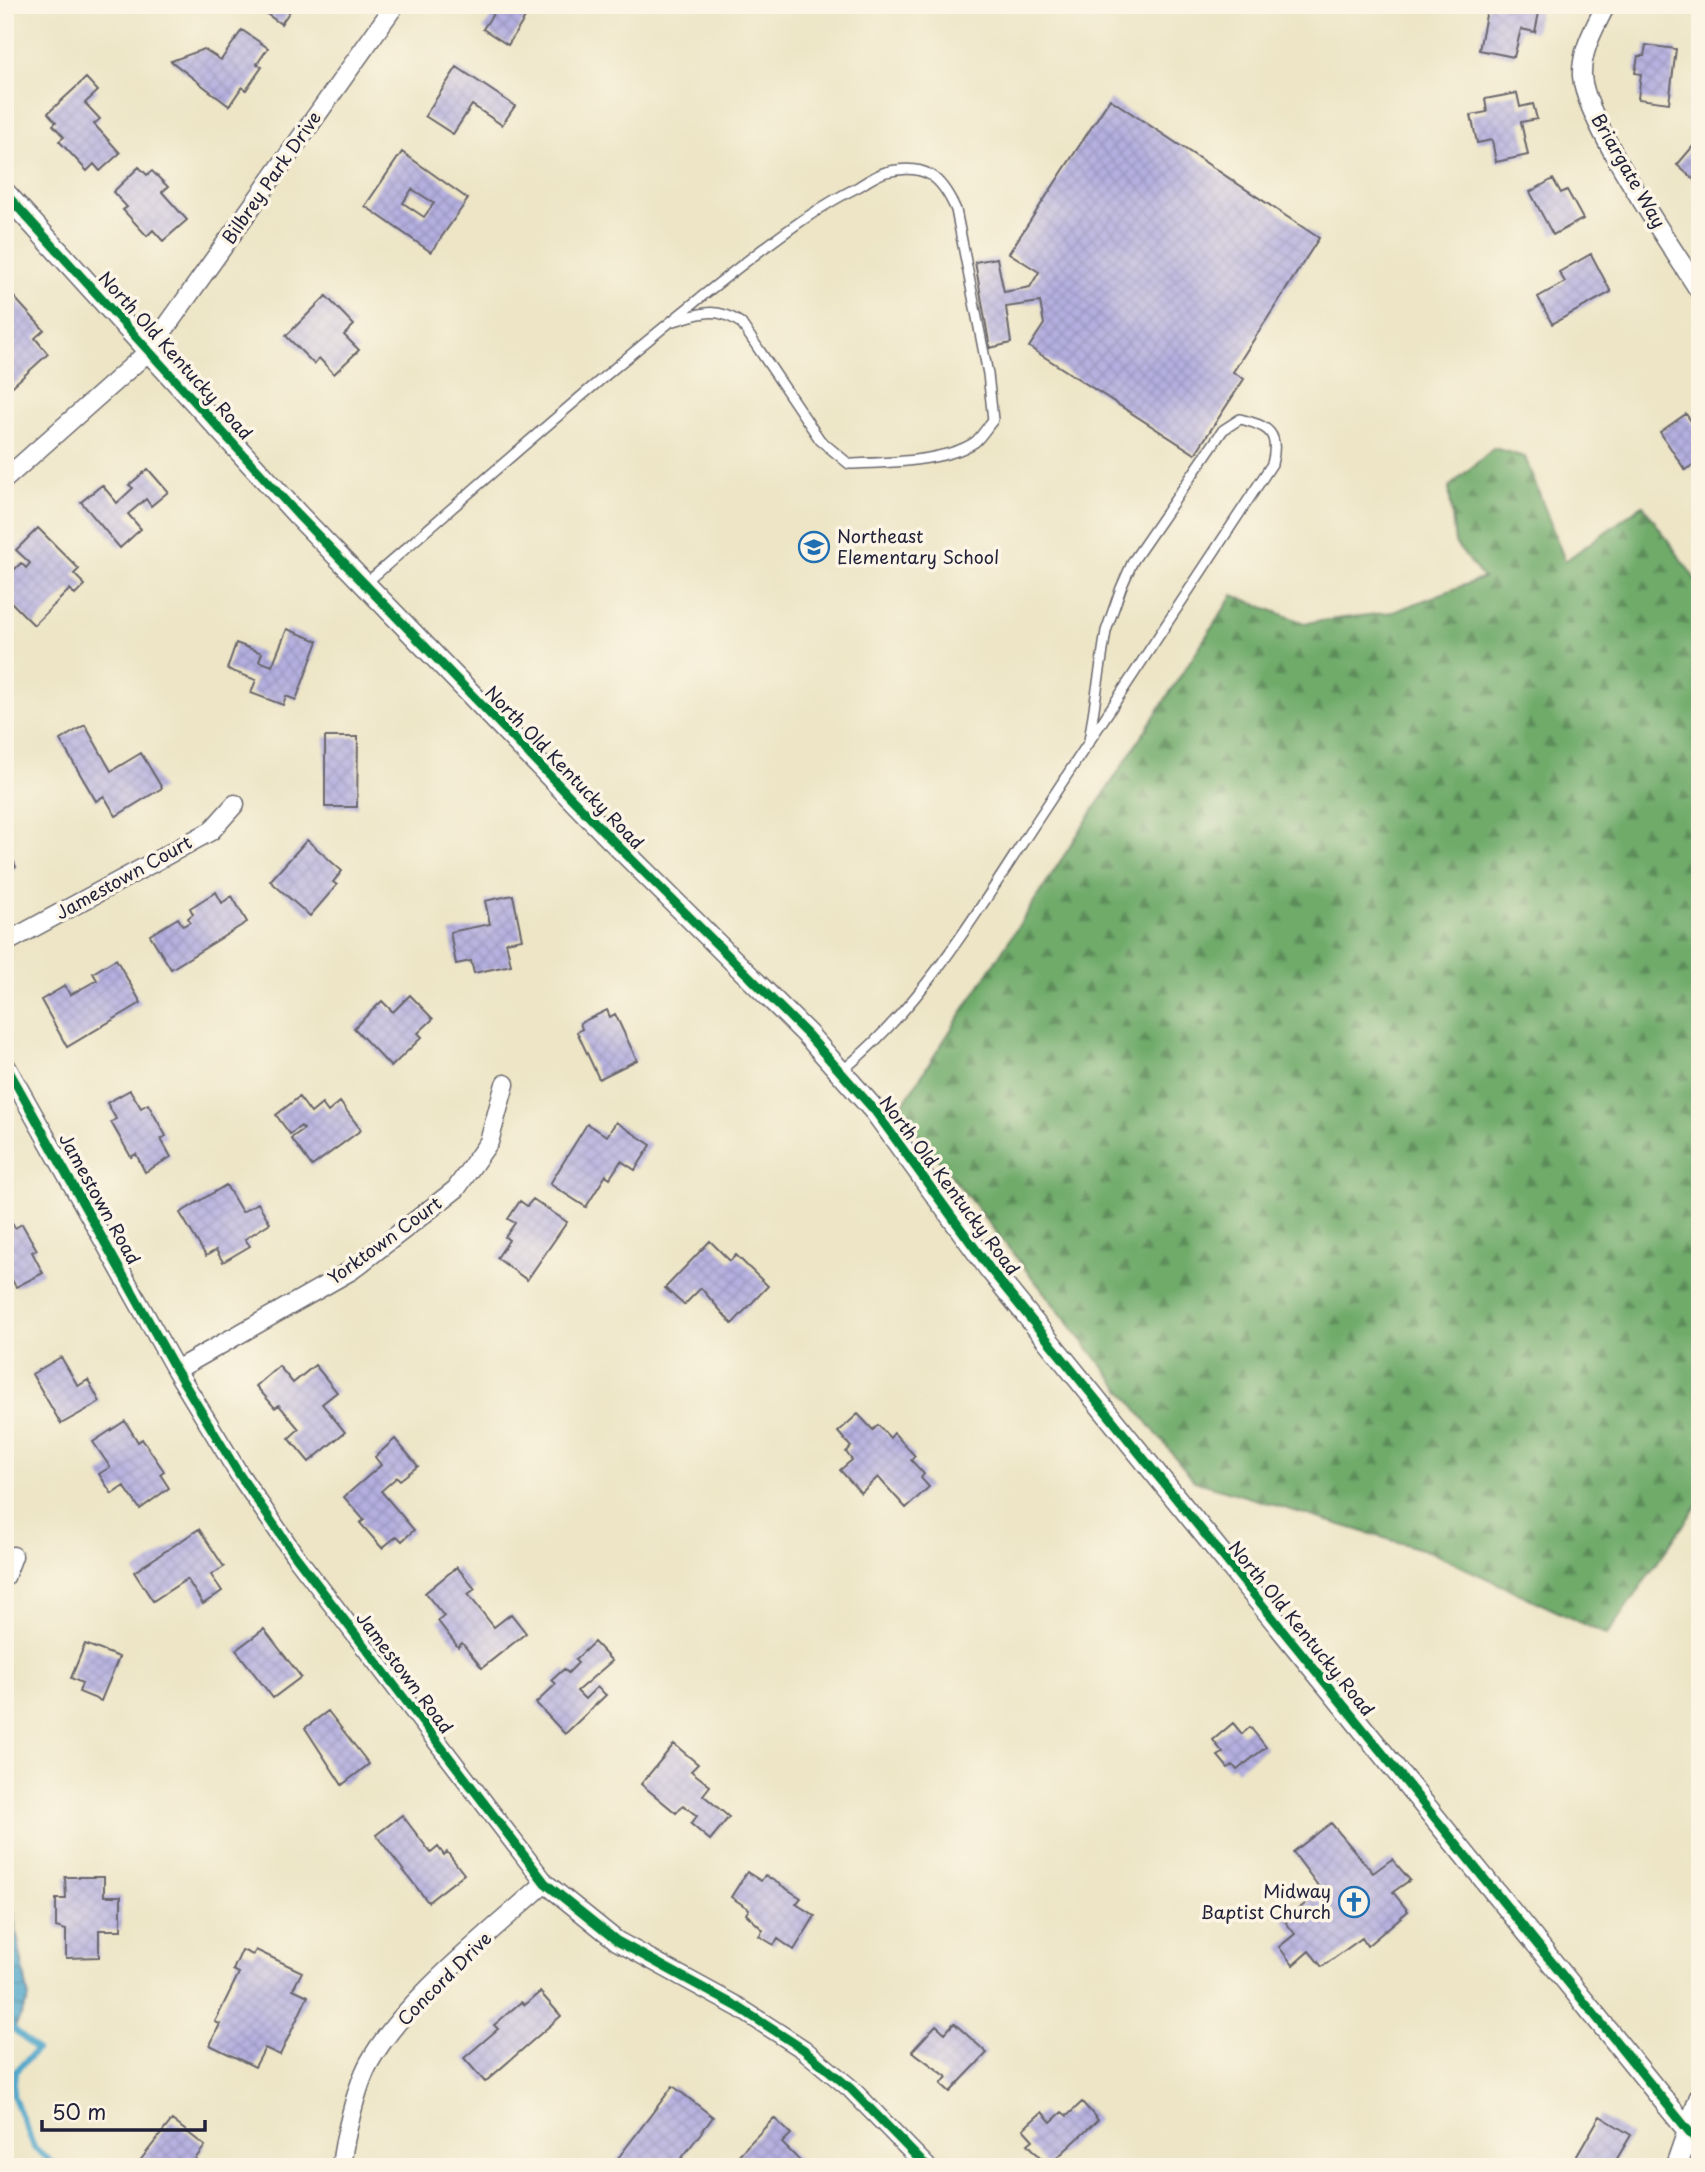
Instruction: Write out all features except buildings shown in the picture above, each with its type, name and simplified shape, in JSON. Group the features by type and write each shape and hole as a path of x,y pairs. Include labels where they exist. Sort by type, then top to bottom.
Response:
{"street":[{"name":"Bilbrey Park Drive","path":"149,351 395,5"},
{"name":"Briargate Way","path":"1606,5 1587,43 1582,76 1587,99 1600,128 1700,292"},
{"name":"North Old Kentucky Road","path":"5,193 365,584 610,838 807,1034 875,1111 990,1269 1694,2138"},
{"path":"5,479 149,351"},
{"name":"Jamestown Court","path":"5,943 211,831 235,804"},
{"name":"Jamestown Road","path":"5,1064 176,1370 239,1474 295,1554 545,1883 617,1941 738,2007 803,2049 850,2088 926,2167"},
{"name":"Yorktown Court","path":"176,1370 352,1270 456,1189 489,1142 505,1084"},
{"path":"5,1577 13,1556"},
{"name":"Concord Drive","path":"341,2167 344,2142 368,2064 412,2006 545,1883"},
{"path":"1675,2167 1694,2138 1700,2098"}],"lane":[{"path":"365,584 674,321 817,208 885,172 922,170 945,186 956,210 988,374 993,420 975,442 948,451 908,462 849,464 820,440 741,323 726,313 705,312 674,321"},
{"path":"841,1073 872,1047 941,966 1272,464 1276,447 1271,432 1260,424 1240,419 1223,430 1133,561 1106,631 1089,741"}],"green space":[{"path":"1494,448 1525,457 1565,561 1643,505 1700,586 1700,1501 1607,1635 1431,1552 1194,1481 899,1110 1233,595 1304,623 1393,612 1483,578 1455,543 1449,487"}],"water":[{"path":"5,1897 11,1904 29,1999 14,2029 5,2036"}],"waterway":[{"path":"14,2029 36,2050 15,2072 13,2095 34,2147 57,2167"}],"cycle path":[{"path":"5,193 298,515 610,838 807,1034 875,1111 990,1269 1700,2145"},
{"path":"5,1064 176,1370 239,1474 294,1554 545,1883 617,1941 738,2007 803,2049 850,2088 927,2167"}],"place":[{"name":"Northeast Elementary School","path":"814,547"},
{"name":"Midway Baptist Church","path":"1354,1902"}]}
